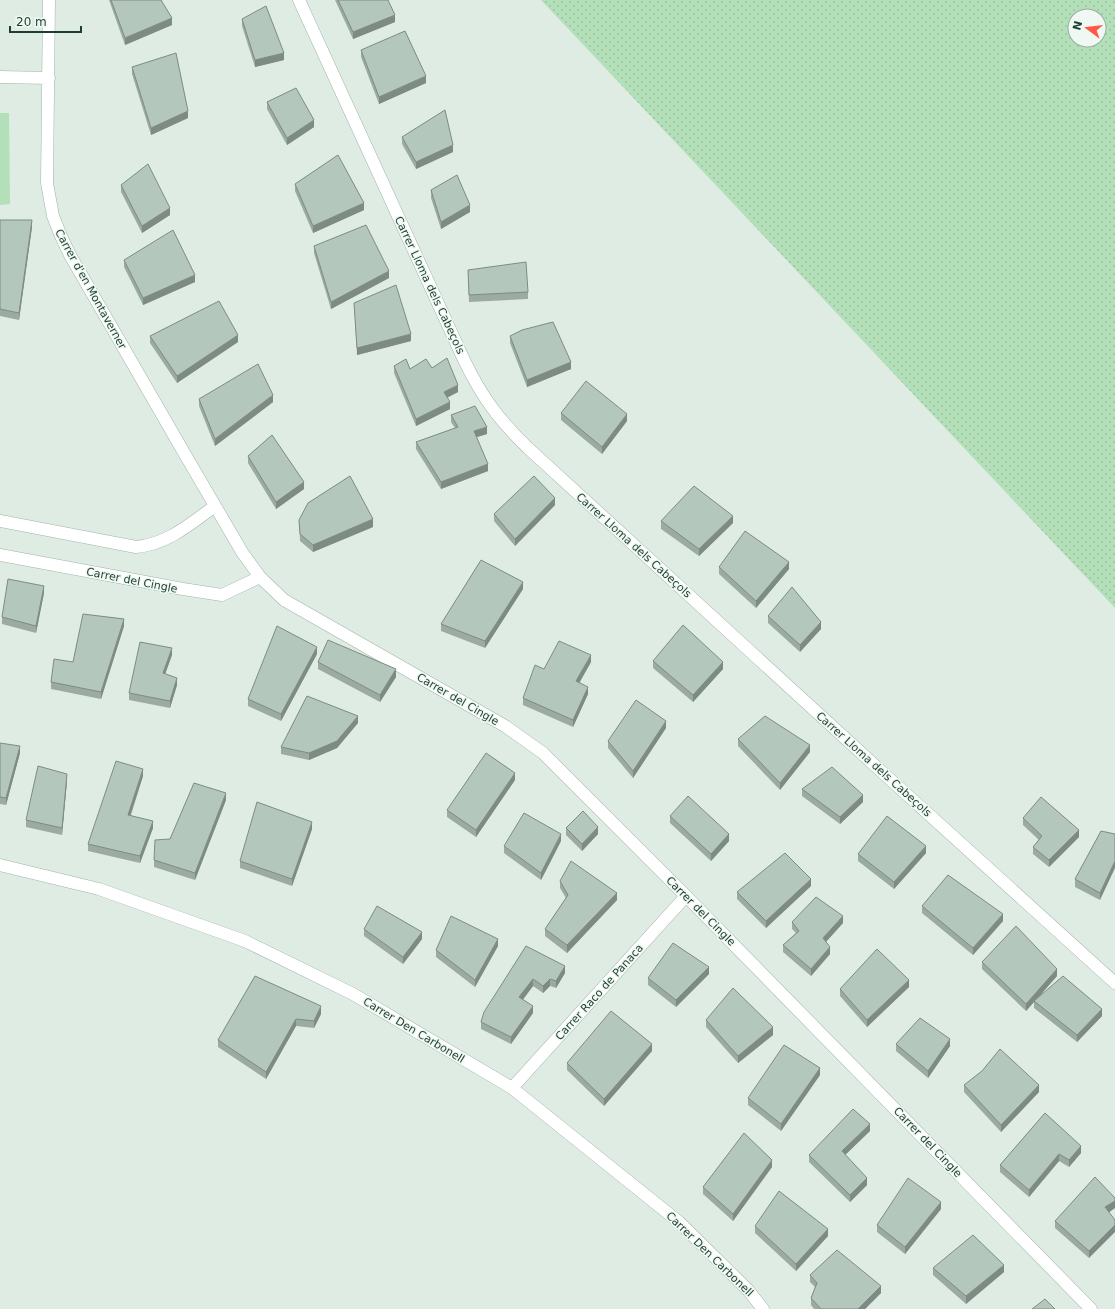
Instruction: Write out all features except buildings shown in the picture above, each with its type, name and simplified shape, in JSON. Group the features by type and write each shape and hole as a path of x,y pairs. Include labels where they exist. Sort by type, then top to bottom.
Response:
{"street":[{"name":"Carrer d'en Montaverner","path":"49,0 47,183 53,216 61,236 175,438 216,506"},
{"name":"Carrer Lloma dels Cabeçols","path":"299,0 464,360 477,386 493,411 528,448 1115,983"},
{"path":"0,78 48,78"},
{"path":"0,521 136,547 148,546 169,538 216,506"},
{"name":"Carrer del Cingle","path":"216,506 242,552 260,577 284,600 505,726 543,753 686,896 1091,1309"},
{"name":"Carrer del Cingle","path":"0,555 222,595 260,577"},
{"name":"Carrer Den Carbonell","path":"0,865 99,889 245,942 353,994 512,1088 679,1222 748,1290 763,1309"},
{"name":"Carrer Raco de Panaca","path":"512,1088 686,896"}],"green space":[{"path":"541,0 1115,0 1115,608"},
{"path":"0,113 9,113 10,204 0,205"}]}
